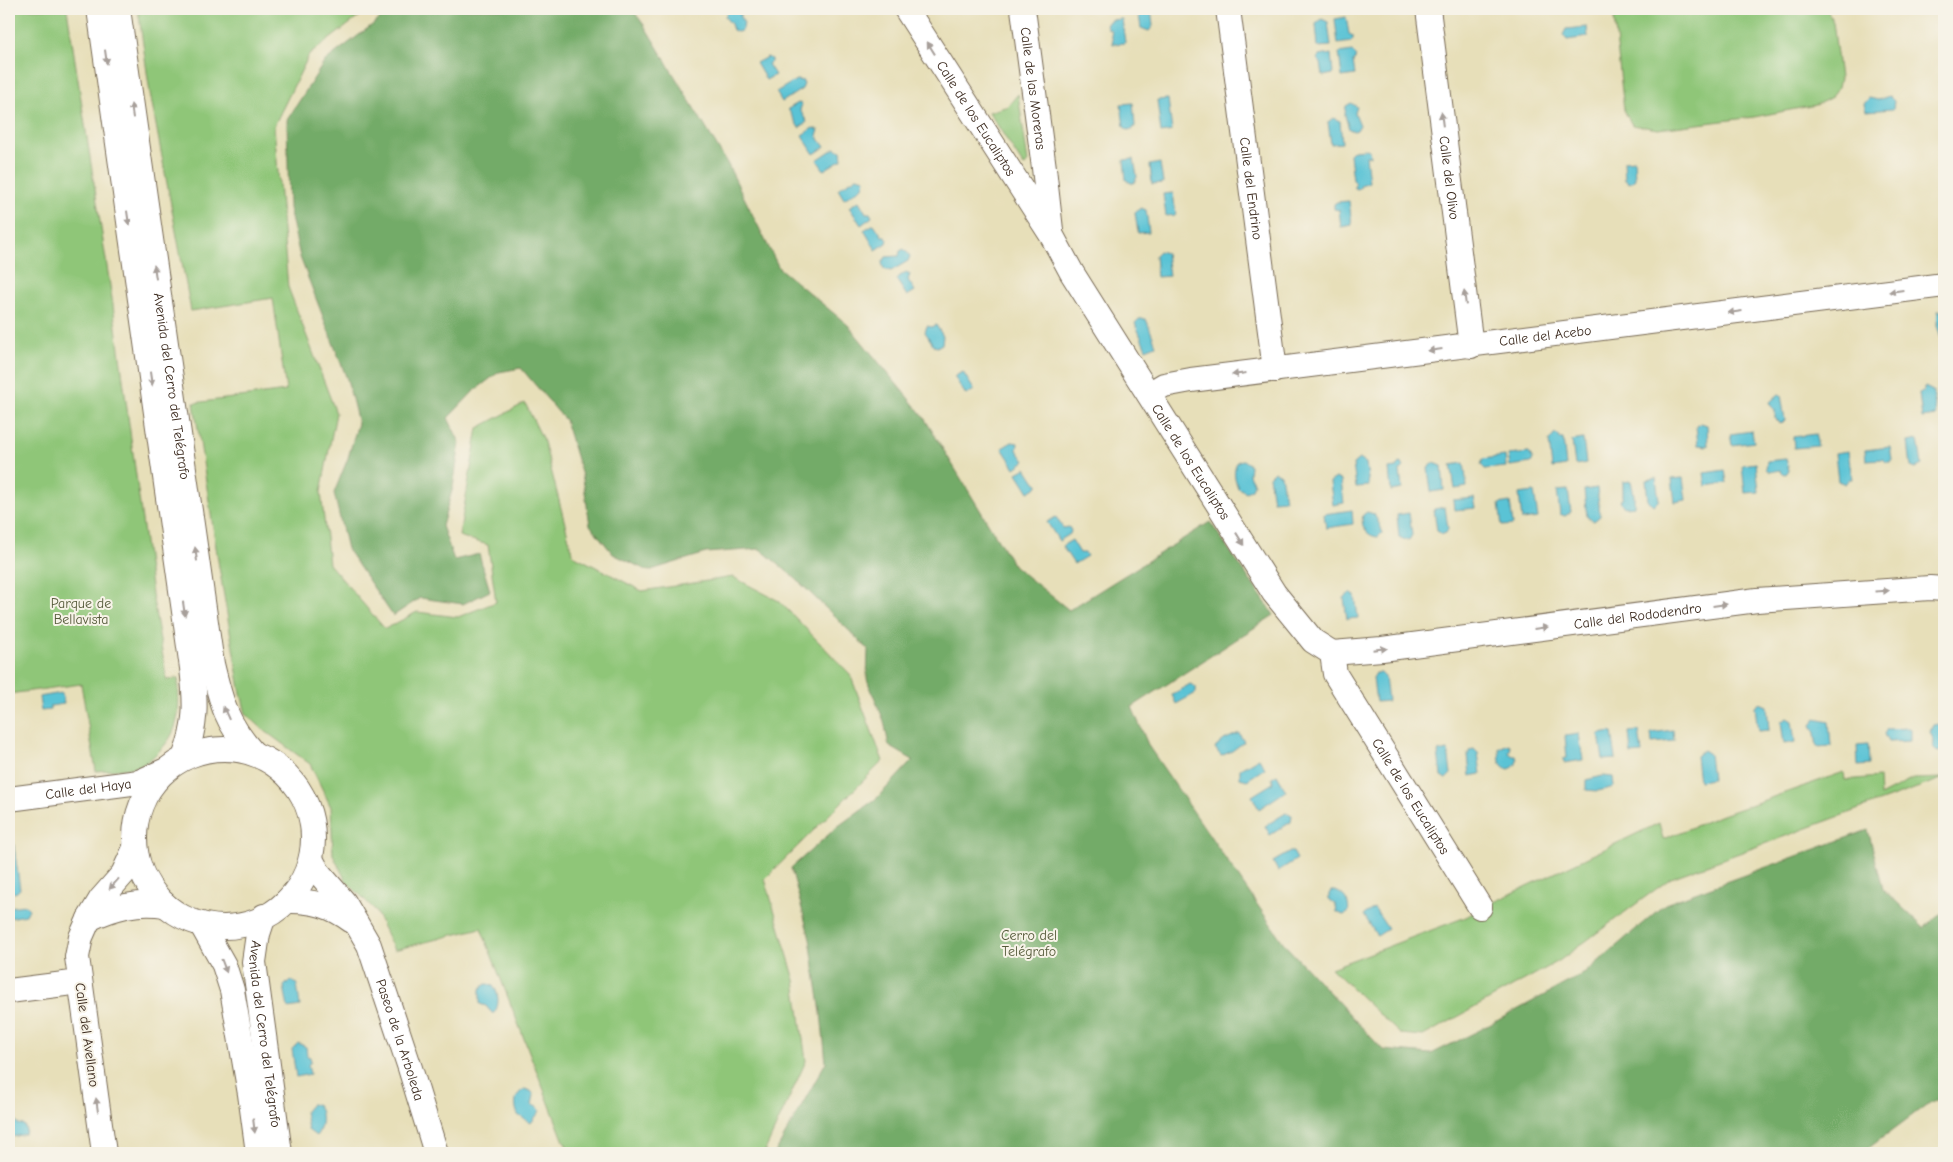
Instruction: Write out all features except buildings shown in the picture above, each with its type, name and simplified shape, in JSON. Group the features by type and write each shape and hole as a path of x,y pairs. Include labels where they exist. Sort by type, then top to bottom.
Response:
{"street":[{"name":"Avenida del Cerro del Telégrafo","path":"99,9 196,703 193,734 174,764"},
{"name":"Avenida del Cerro del Telégrafo","path":"118,9 212,664 221,702 230,722 236,734 253,753"},
{"name":"Calle de los Eucaliptos","path":"906,9 1052,236 1072,273 1274,593 1313,642 1332,653 1335,674 1480,907"},
{"name":"Calle de las Moreras","path":"1023,9 1052,236"},
{"name":"Calle del Endrino","path":"1228,9 1275,370"},
{"name":"Calle del Olivo","path":"1428,9 1471,346"},
{"name":"Calle de las Moreras","path":"1018,184 1029,183 1039,176 1044,168"},
{"name":"Calle del Acebo","path":"1149,394 1164,385 1944,285"},
{"name":"Calle del Rododendro","path":"1332,653 1382,649 1757,600 1930,588 1944,589"},
{"path":"230,748 253,753 282,769 302,794 313,826 311,859 298,889 287,901 264,916 248,924 231,926 201,924 181,916 165,905 151,888 144,875 135,848 136,824 146,795 174,764 206,750 230,748"},
{"name":"Calle del Haya","path":"9,799 139,782 174,764"},
{"name":"Calle del Avellano","path":"104,1153 77,957 81,937 88,919 102,898 123,874 135,848"},
{"name":"Paseo de la Arboleda","path":"311,859 318,872 344,902 369,945 436,1153"},
{"name":"Paseo de la Arboleda","path":"287,901 303,900 320,904 338,911 360,927"},
{"path":"88,919 122,906 144,903 165,905"},
{"name":"Avenida del Cerro del Telégrafo","path":"264,916 258,934 254,962 280,1153"},
{"name":"Avenida del Cerro del Telégrafo","path":"201,924 216,948 232,990 258,1153"},
{"path":"9,991 80,982"}],"green space":[{"name":"Parque de Bellavista","path":"9,9 67,9 113,305 152,594 167,680 178,678 179,699 177,718 171,736 150,760 130,768 96,771 81,684 9,694"},
{"path":"138,9 369,9 309,55 274,126 288,287 336,413 321,492 329,564 385,629 417,612 458,617 496,602 488,545 459,536 478,428 525,403 544,442 573,555 642,591 733,577 779,601 850,674 883,761 765,879 795,980 806,1061 764,1153 571,1153 563,1139 481,928 394,950 375,910 346,881 333,855 331,807 310,764 265,731 246,714 219,567 194,403 286,391 273,298 191,311 150,93"},
{"name":"Cerro del Telégrafo","path":"393,9 632,9 644,25 727,163 779,268 848,325 923,416 1014,566 1069,610 1210,522 1274,615 1132,707 1149,747 1285,945 1383,1050 1431,1054 1480,1030 1585,973 1665,904 1868,830 1883,889 1924,928 1944,911 1944,1096 1926,1105 1862,1153 775,1153 826,1062 810,939 791,868 837,827 877,798 913,760 889,746 884,721 867,679 868,649 796,579 760,549 706,553 648,571 613,554 590,525 583,479 565,420 521,368 499,372 474,391 448,418 460,443 453,487 442,526 454,560 479,554 490,591 463,604 420,598 393,616 347,549 334,493 348,458 358,423 347,379 300,257 289,208 287,120 325,61"},
{"path":"1613,9 1827,9 1833,22 1840,78 1838,88 1830,98 1816,105 1754,117 1658,129 1632,125 1624,110"},
{"path":"1018,94 1028,162 1025,166 989,112 1008,106"},
{"path":"1844,772 1845,780 1879,777 1880,796 1913,779 1944,778 1671,878 1559,961 1423,1036 1400,1034 1331,968 1466,917 1659,823 1663,839 1722,815"}],"water":[{"path":"741,9 740,17 744,23 741,31 737,32 733,30 725,17 727,12"},
{"path":"1138,9 1151,9 1153,26 1149,31 1141,28"},
{"path":"1346,17 1349,34 1353,36 1353,39 1351,42 1338,44 1335,19"},
{"path":"1122,19 1125,43 1113,44 1111,30 1106,25 1110,20"},
{"path":"1322,19 1328,22 1331,46 1318,47 1316,24"},
{"path":"1587,27 1588,37 1567,40 1563,35 1566,29"},
{"path":"1352,51 1356,55 1353,61 1355,75 1342,77 1339,53"},
{"path":"1331,54 1333,74 1323,76 1321,63 1317,59 1319,56"},
{"path":"767,57 771,59 771,62 768,64 775,75 766,80 756,63"},
{"path":"796,80 803,81 802,89 782,102 776,92"},
{"path":"1889,96 1894,101 1893,109 1866,111 1864,104 1869,98 1878,100"},
{"path":"1168,99 1172,131 1161,133 1157,100"},
{"path":"798,103 802,104 800,110 807,122 799,128 788,109"},
{"path":"1133,103 1135,126 1133,129 1128,130 1124,127 1121,104"},
{"path":"1351,103 1357,107 1355,113 1360,125 1354,131 1349,129 1345,115 1346,106"},
{"path":"1333,118 1340,121 1342,143 1331,144 1328,122"},
{"path":"813,128 819,130 817,136 825,147 814,154 802,135"},
{"path":"835,148 841,151 842,159 824,170 817,160"},
{"path":"1354,150 1369,150 1370,156 1366,156 1369,182 1357,189 1354,187 1356,183 1353,180 1350,154"},
{"path":"1134,159 1137,177 1134,183 1131,183 1126,180 1124,160"},
{"path":"1634,160 1635,179 1630,183 1625,180 1624,161"},
{"path":"1160,163 1163,183 1152,184 1150,165"},
{"path":"857,177 865,179 863,187 844,199 838,189"},
{"path":"1173,193 1176,215 1166,216 1163,194"},
{"path":"859,201 866,213 870,213 872,217 861,225 849,207"},
{"path":"1349,201 1352,225 1341,227 1339,210 1334,209 1334,204"},
{"path":"1141,208 1146,210 1149,232 1138,233 1135,212"},
{"path":"874,224 882,236 888,239 887,243 876,250 864,230"},
{"path":"904,249 910,256 908,261 891,271 884,269 882,263 886,257 899,256 900,251"},
{"path":"1159,251 1166,253 1169,276 1157,277 1155,255"},
{"path":"906,272 910,274 908,280 915,291 907,296 896,279"},
{"path":"1938,311 1944,311 1944,339 1941,339 1937,325"},
{"path":"1139,319 1146,319 1156,345 1146,349 1135,323"},
{"path":"936,325 943,336 942,344 937,347 934,346 925,332 927,326 932,327"},
{"path":"963,372 974,390 966,395 955,378 955,376"},
{"path":"1925,387 1933,391 1936,416 1922,418 1919,393"},
{"path":"1779,394 1781,395 1785,420 1781,424 1775,418 1775,410 1770,402"},
{"path":"1701,423 1707,425 1708,446 1698,445 1696,426"},
{"path":"1752,431 1754,442 1732,445 1730,434"},
{"path":"1555,434 1560,439 1563,439 1566,466 1552,468 1549,441"},
{"path":"1815,434 1818,446 1794,448 1793,437"},
{"path":"1583,439 1586,463 1575,465 1572,441"},
{"path":"1918,440 1922,465 1916,468 1911,466 1908,442"},
{"path":"1012,442 1018,443 1017,450 1025,461 1015,468 1002,448"},
{"path":"1890,447 1892,459 1890,462 1886,462 1883,459 1866,460 1865,450"},
{"path":"1848,451 1852,479 1849,479 1845,484 1838,481 1835,453"},
{"path":"1529,453 1533,459 1531,463 1510,466 1508,455"},
{"path":"1505,456 1506,467 1485,469 1481,465 1483,459"},
{"path":"1359,459 1366,463 1369,486 1356,487 1353,464"},
{"path":"1786,459 1789,470 1786,474 1780,470 1770,472 1766,469 1767,461"},
{"path":"1243,460 1250,465 1249,475 1254,484 1252,489 1246,492 1238,488 1235,474 1236,464 1238,461"},
{"path":"1399,463 1404,467 1400,471 1402,489 1391,491 1389,469 1396,468"},
{"path":"1434,463 1442,466 1444,490 1431,492 1428,468"},
{"path":"1464,463 1467,487 1455,489 1451,465"},
{"path":"1756,463 1759,492 1745,493 1742,465"},
{"path":"1026,468 1038,484 1029,492 1017,473"},
{"path":"1725,470 1727,483 1706,486 1704,473"},
{"path":"1274,471 1281,475 1285,500 1273,501 1269,476"},
{"path":"1336,478 1341,481 1344,503 1333,505 1330,482"},
{"path":"1656,478 1659,500 1654,505 1648,501 1646,480"},
{"path":"1683,478 1686,500 1675,502 1672,479"},
{"path":"1631,481 1634,506 1624,507 1620,501 1623,497 1623,482"},
{"path":"1597,488 1600,516 1594,521 1587,517 1584,490"},
{"path":"1568,490 1571,512 1565,516 1560,514 1557,491"},
{"path":"1534,492 1538,518 1522,520 1519,494"},
{"path":"1474,498 1476,508 1454,510 1453,500"},
{"path":"1510,502 1513,525 1502,526 1499,504"},
{"path":"1445,507 1448,529 1446,533 1442,534 1437,531 1434,509"},
{"path":"1352,510 1353,524 1326,528 1324,514"},
{"path":"1367,512 1374,514 1382,531 1378,537 1371,535 1365,530 1362,519 1363,515"},
{"path":"1409,513 1412,535 1409,540 1405,540 1399,537 1397,515"},
{"path":"1056,517 1063,528 1069,527 1071,531 1070,534 1059,541 1047,522"},
{"path":"1072,540 1080,553 1085,553 1087,556 1074,564 1062,546"},
{"path":"1350,593 1355,596 1358,618 1347,619 1344,598"},
{"path":"1376,673 1381,673 1385,677 1388,701 1376,702 1373,678"},
{"path":"1190,684 1196,687 1196,693 1176,704 1172,695"},
{"path":"62,693 64,704 50,706 50,710 41,711 39,697"},
{"path":"1760,703 1767,706 1769,730 1758,731 1755,707"},
{"path":"1787,718 1792,721 1795,742 1784,744 1781,722"},
{"path":"1816,719 1829,722 1831,746 1817,747 1815,733 1811,725"},
{"path":"1939,724 1945,736 1942,751 1938,752 1933,747 1934,741 1930,732 1933,725"},
{"path":"1910,728 1910,741 1888,742 1884,734 1887,729"},
{"path":"1673,730 1674,741 1652,743 1651,733"},
{"path":"1639,731 1642,753 1631,754 1629,732"},
{"path":"1612,732 1616,759 1603,760 1599,734"},
{"path":"1239,733 1244,742 1221,756 1215,748 1224,740"},
{"path":"1579,734 1583,760 1564,763 1563,759 1567,758 1565,736"},
{"path":"1509,744 1511,747 1509,753 1516,756 1517,760 1515,766 1509,769 1501,764 1499,748"},
{"path":"1868,744 1869,765 1858,766 1857,745"},
{"path":"1474,749 1478,753 1481,774 1470,776 1468,754 1470,750"},
{"path":"1448,750 1451,774 1446,779 1441,776 1438,752"},
{"path":"1703,750 1709,754 1712,779 1699,781 1696,756"},
{"path":"1259,758 1265,768 1247,780 1240,778 1240,769"},
{"path":"1277,775 1286,791 1259,809 1252,796 1273,783 1272,778"},
{"path":"1603,776 1613,777 1614,787 1598,791 1586,790 1586,780"},
{"path":"1286,813 1292,815 1291,822 1270,835 1265,826"},
{"path":"9,832 12,832 20,889 14,893 9,890 11,882"},
{"path":"1293,852 1297,859 1278,871 1273,862"},
{"path":"1331,891 1339,892 1345,898 1349,909 1348,913 1343,915 1337,912 1336,905 1329,900"},
{"path":"25,905 29,909 26,915 9,918 9,907"},
{"path":"1374,908 1388,929 1377,936 1364,915"},
{"path":"290,980 297,984 300,1006 288,1008 284,986"},
{"path":"486,984 493,985 497,992 498,1003 494,1013 486,1006 480,1004 480,989"},
{"path":"298,1043 306,1047 307,1056 310,1057 311,1061 308,1065 310,1074 296,1077 292,1049"},
{"path":"525,1089 531,1091 534,1095 532,1105 538,1107 540,1111 531,1123 518,1115 516,1107 517,1097"},
{"path":"311,1104 317,1105 321,1112 320,1130 316,1136 308,1130 305,1111"},
{"path":"9,1118 14,1118 18,1124 24,1125 25,1134 9,1136"}]}
